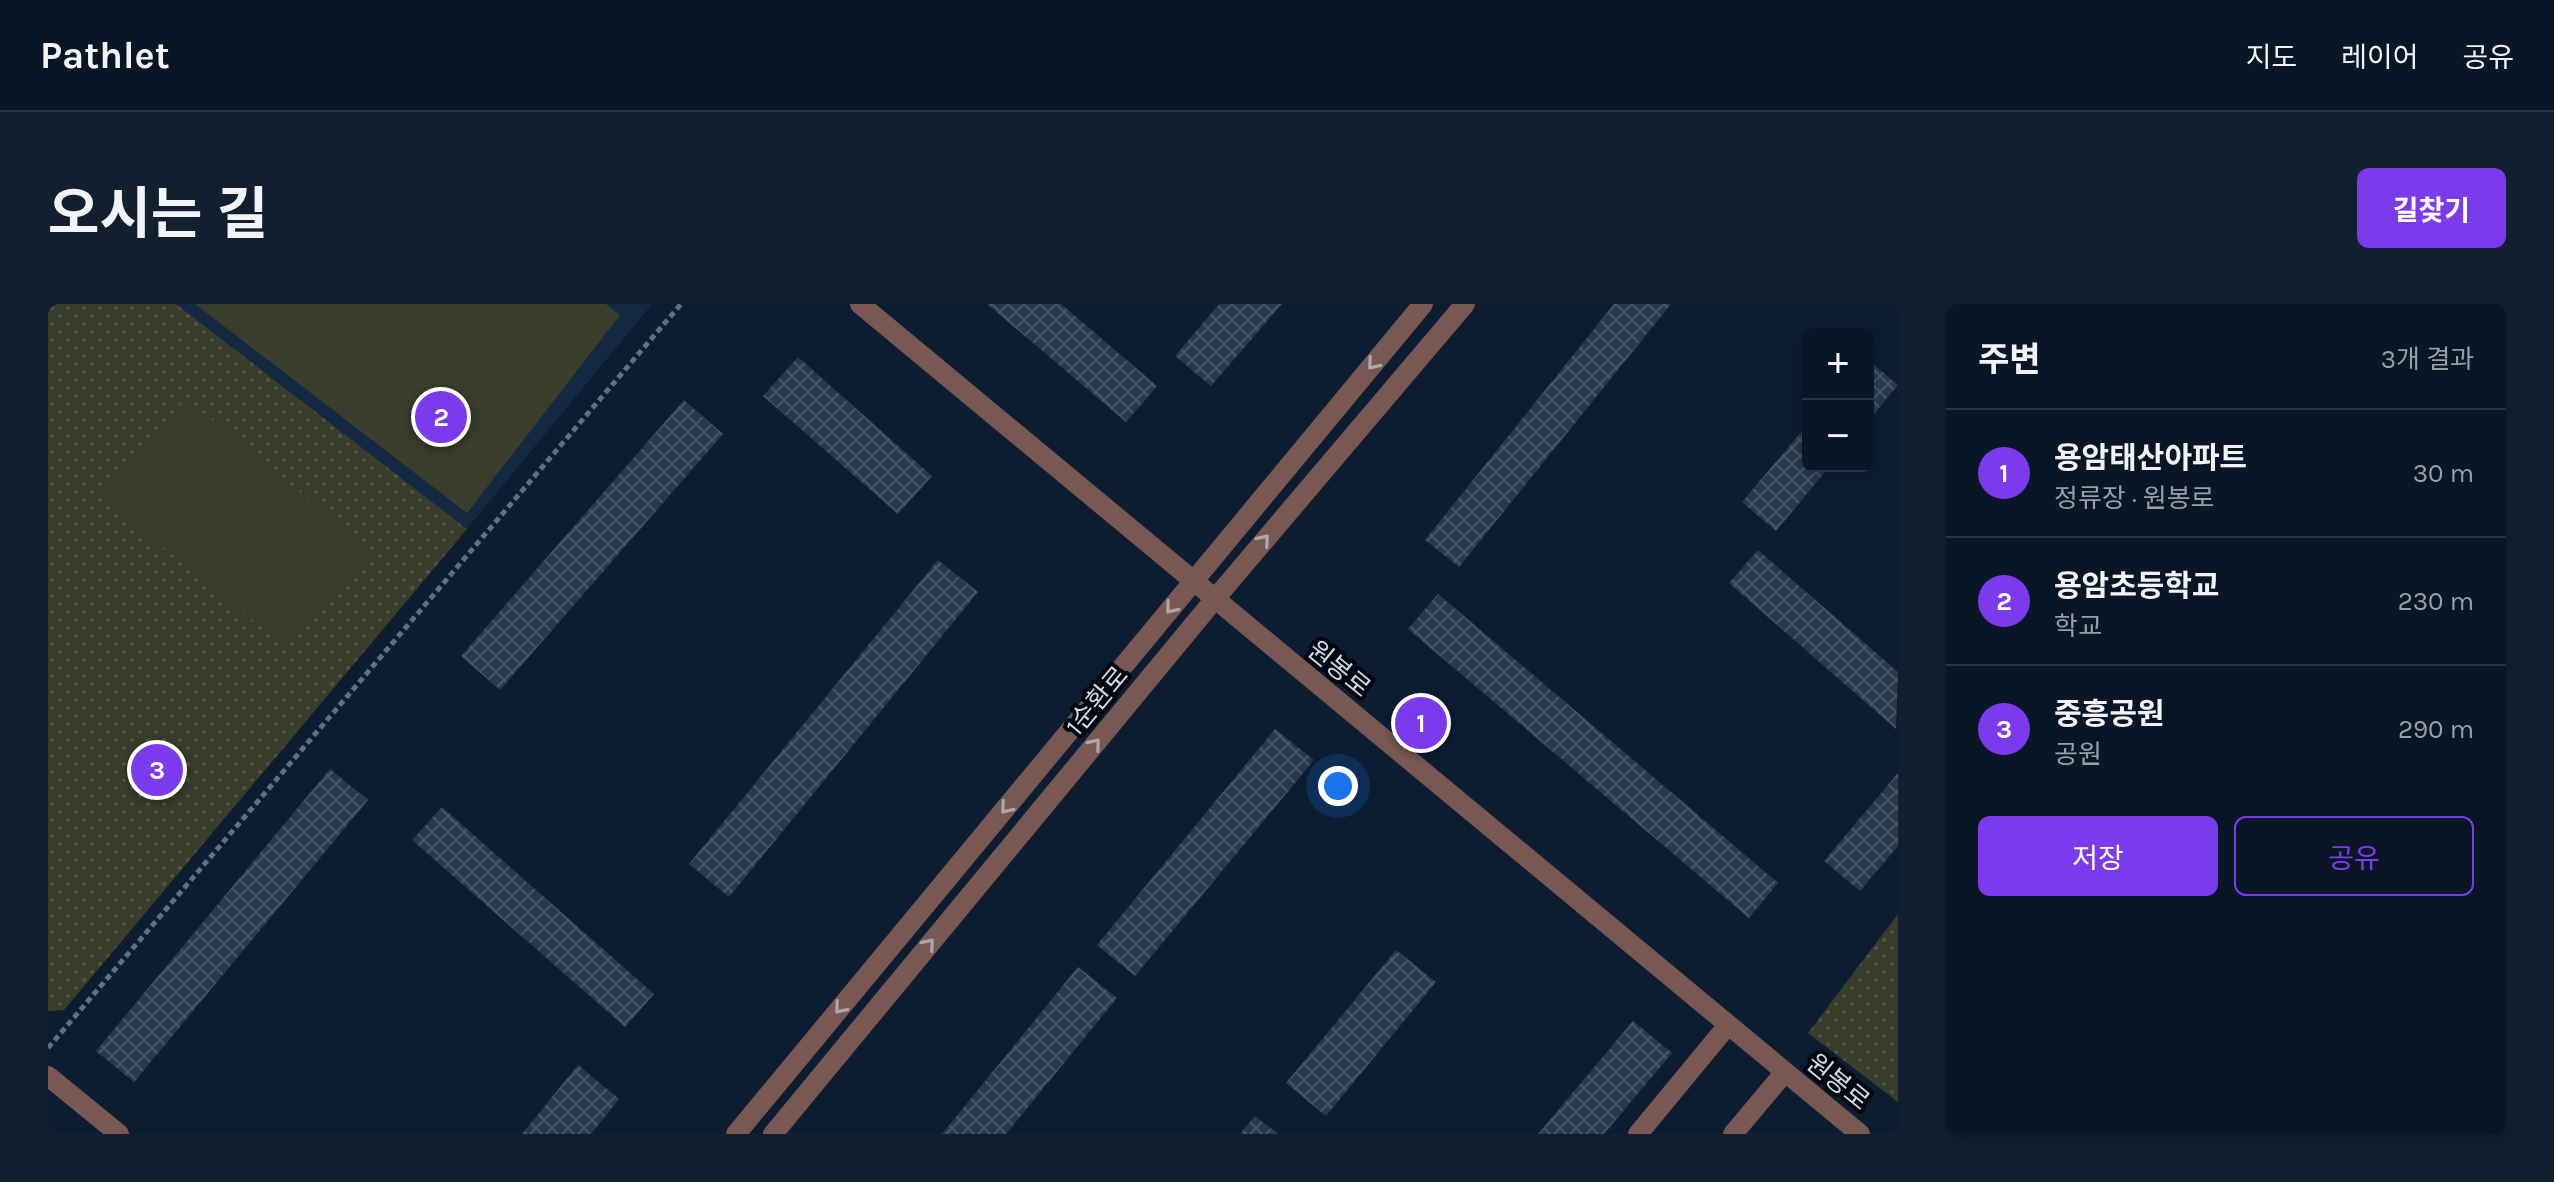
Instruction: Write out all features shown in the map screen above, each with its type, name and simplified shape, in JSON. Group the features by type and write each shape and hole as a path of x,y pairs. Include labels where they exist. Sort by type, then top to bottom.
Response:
{"street":[{"name":"원봉로","path":"860,304 1860,1134"},
{"name":"1순환로","path":"736,1134 1423,304"},
{"name":"1순환로","path":"773,1134 1214,600 1465,304"},
{"path":"1638,1134 1728,1025"},
{"path":"1733,1134 1785,1072"},
{"path":"48,1076 119,1134"}],"path":[{"path":"48,1048 681,304"}],"shaded area":[{"path":"176,304 652,304 467,529"}],"green space":[{"path":"48,304 176,304 467,529 64,1010 48,1011"},
{"path":"195,304 606,304 620,315 467,513"},
{"path":"186,398 371,551 285,646 100,497"},
{"path":"1898,914 1898,1102 1808,1033"}],"building":[{"path":"987,304 1061,304 1157,386 1126,422"},
{"path":"1219,304 1282,304 1211,386 1175,356"},
{"path":"1614,304 1671,304 1459,567 1425,540"},
{"path":"798,357 932,476 898,514 763,396"},
{"path":"1874,365 1898,385 1874,414"},
{"path":"684,400 723,434 500,690 461,656"},
{"path":"1802,431 1802,472 1825,472 1776,531 1742,502"},
{"path":"1758,550 1898,672 1896,729 1729,583"},
{"path":"938,560 978,592 729,897 689,864"},
{"path":"1438,594 1778,883 1749,918 1408,629"},
{"path":"1275,729 1314,760 1135,976 1097,945"},
{"path":"330,769 368,800 134,1082 96,1051"},
{"path":"1898,773 1898,846 1860,891 1824,861"},
{"path":"442,807 654,994 625,1027 412,840"},
{"path":"1396,950 1436,982 1326,1116 1286,1083"},
{"path":"1078,967 1117,998 1006,1134 942,1134"},
{"path":"1633,1021 1672,1053 1604,1134 1538,1134"},
{"path":"578,1065 619,1099 591,1134 522,1134"},
{"path":"1255,1116 1278,1134 1240,1134"}],"place":[{"name":"용암초등학교","path":"441,417"},
{"name":"용암태산아파트","path":"1421,723"},
{"name":"중흥공원","path":"157,770"}]}
